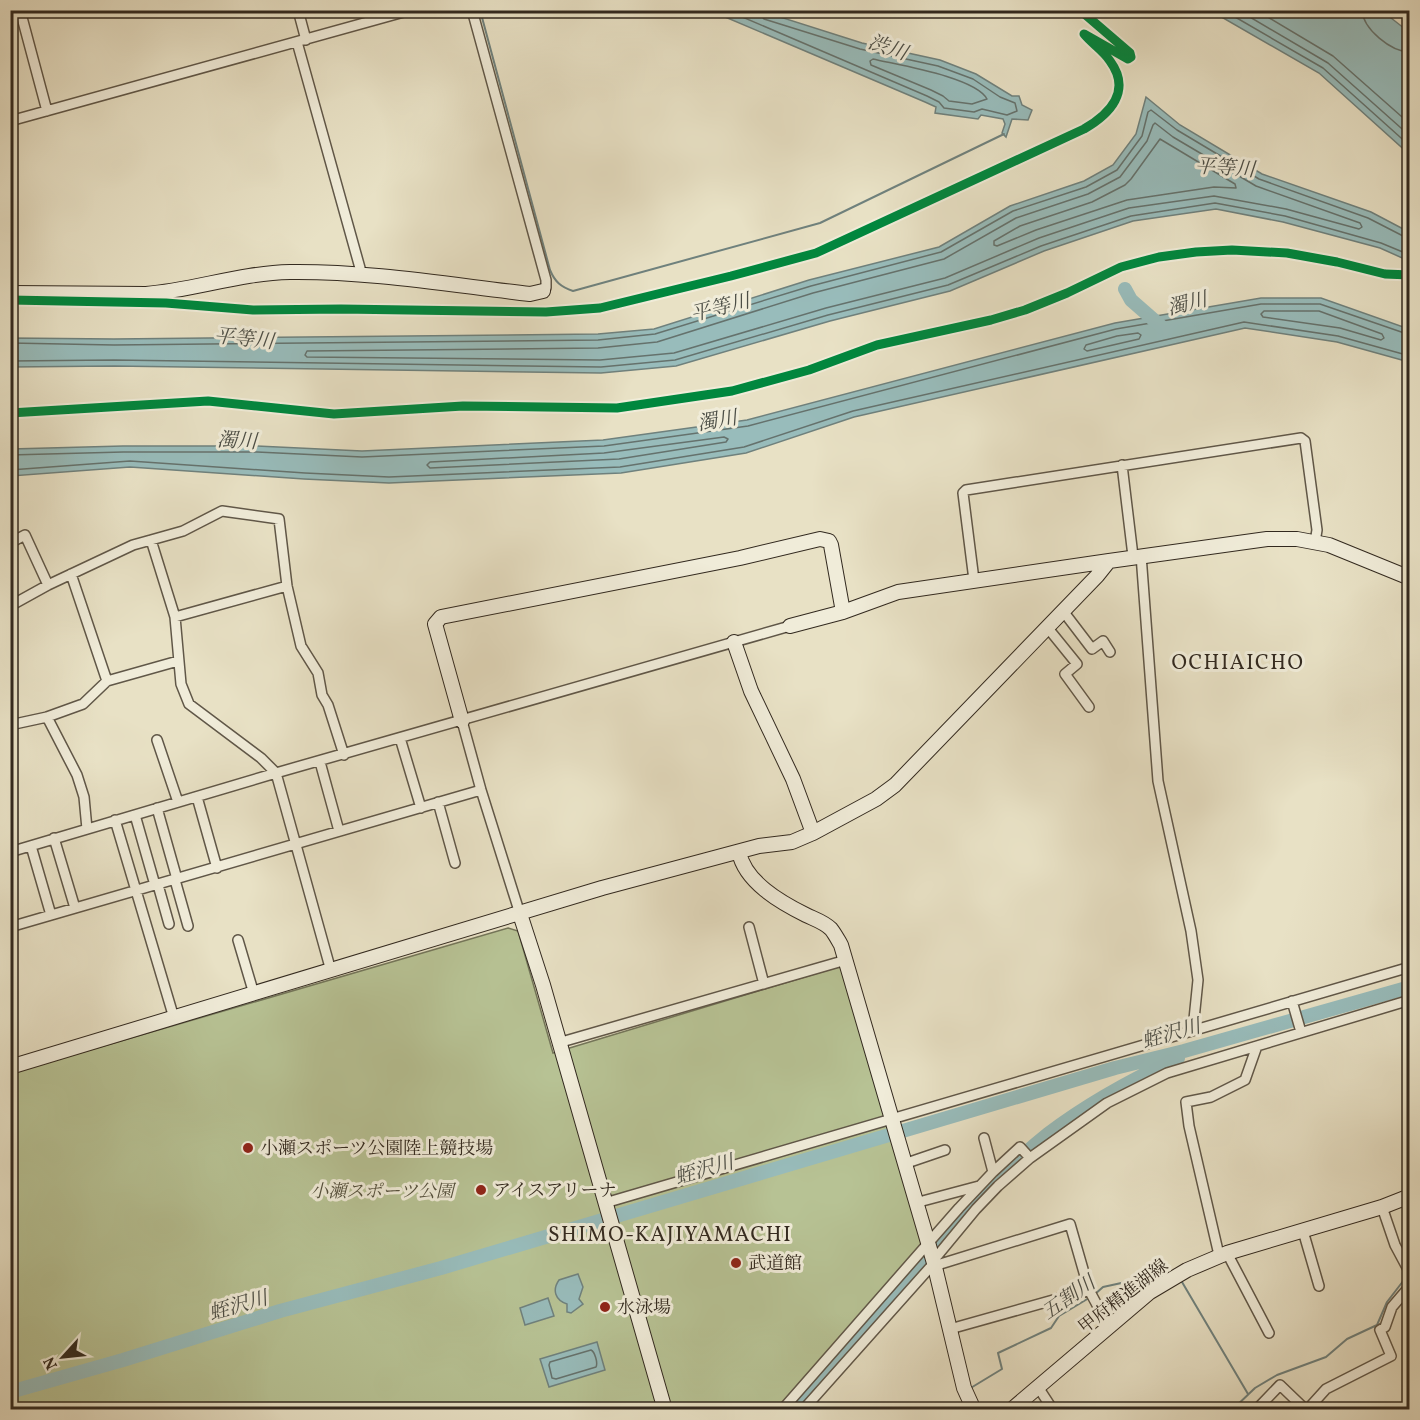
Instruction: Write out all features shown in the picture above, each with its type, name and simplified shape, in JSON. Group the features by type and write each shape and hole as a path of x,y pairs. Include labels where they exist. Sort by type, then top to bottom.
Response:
{"street":[{"path":"20,10 47,111"},
{"path":"298,10 301,41 360,274"},
{"path":"10,121 411,10"},
{"path":"10,293 164,293 249,275 290,272 360,274 530,294 543,291 546,288 546,280 472,10"},
{"path":"974,580 963,493 966,490 1301,438 1305,441 1317,530 1315,542"},
{"path":"1122,465 1137,556 1158,781 1191,931 1198,980 1193,1029"},
{"path":"10,606 48,585 133,545 183,531 222,511 279,519 287,585 301,646 318,674 322,695 328,705 344,755"},
{"path":"10,543 25,535 48,585"},
{"path":"665,1410 543,985 481,790 435,624 441,617 740,558 820,539 829,541 831,545 843,612"},
{"path":"10,852 276,773 843,612 898,592 1267,539 1297,539 1329,545 1410,578"},
{"path":"151,540 175,617 180,684 189,704 261,758 276,773 331,971"},
{"path":"10,1067 602,888 759,846 792,842 813,833 876,799 896,785 1109,561"},
{"path":"71,574 107,681"},
{"path":"175,617 287,585"},
{"path":"1063,611 1092,649 1103,641 1110,652"},
{"path":"1047,627 1077,664 1065,674 1089,707"},
{"path":"734,642 751,691 793,779 813,833"},
{"path":"10,725 47,717 83,704 107,681 178,661"},
{"path":"47,717 77,775 84,797 87,829"},
{"path":"400,738 420,808"},
{"path":"157,740 178,802"},
{"path":"320,762 339,831"},
{"path":"10,927 481,790"},
{"path":"197,797 217,868"},
{"path":"438,802 455,863"},
{"path":"157,808 188,926"},
{"path":"135,815 169,924"},
{"path":"116,820 174,1018"},
{"path":"54,838 75,908"},
{"path":"31,846 51,915"},
{"path":"739,852 742,864 760,886 831,929 841,945 933,1262 968,1398"},
{"path":"749,927 764,984"},
{"path":"238,940 254,994"},
{"path":"558,1043 846,960"},
{"path":"606,1206 892,1123 1193,1029 1293,1004 1410,967"},
{"path":"803,1410 933,1262 976,1209 1029,1157 1107,1103 1167,1073 1301,1030 1410,1000"},
{"path":"1293,1004 1301,1030"},
{"path":"1257,1046 1245,1080 1211,1097 1186,1102 1191,1135 1223,1254 1269,1333"},
{"path":"984,1138 993,1172"},
{"path":"782,1410 979,1186 1020,1147 1029,1157"},
{"path":"904,1164 945,1150"},
{"path":"915,1203 979,1186"},
{"name":"甲府精進湖線","path":"1011,1410 1170,1279 1223,1254 1382,1207 1410,1196"},
{"path":"1382,1207 1395,1245 1410,1274"},
{"path":"933,1262 1070,1224 1089,1290 1109,1327"},
{"path":"1303,1231 1319,1286"},
{"path":"1256,1410 1280,1385 1306,1410 1326,1389 1391,1356 1380,1330 1384,1327 1392,1307 1410,1286"},
{"path":"950,1329 1089,1290"},
{"path":"809,1377 822,1387"},
{"path":"1038,1387 1053,1410"}],"green space":[{"name":"小瀬スポーツ公園","path":"508,928 518,931 553,1053 841,966 928,1245 780,1409 11,1410 11,1073"}],"water":[{"path":"711,11 761,11 862,43 940,60 976,74 1012,96 1019,96 1022,105 1032,110 1028,120 1012,119 1006,137 1002,133 1005,124 1003,119 981,115 978,119 935,113 936,107"},
{"path":"1211,11 1382,11 1409,32 1409,154 1319,73"},
{"name":"平等川","path":"1146,97 1180,125 1262,174 1371,212 1409,232 1409,261 1380,248 1283,222 1216,209 1133,221 1044,251 950,291 830,321 676,366 601,373 114,366 11,367 11,338 598,334 654,329 809,280 939,247 1010,206 1084,181 1113,165 1136,134"},
{"path":"1261,298 1321,298 1409,329 1409,362 1337,342 1245,328 854,417 746,453 621,473 389,483 130,467 11,476 11,449 257,446 362,451 603,440 747,420 1115,323"},
{"path":"578,1274 583,1287 579,1299 583,1304 571,1313 567,1312 567,1304 557,1297 555,1291 559,1280"},
{"path":"548,1298 554,1316 525,1325 520,1308"},
{"path":"597,1342 605,1370 549,1387 540,1359"}],"waterway":[{"path":"480,10 550,270 559,284 573,291 820,223 1004,134"},
{"name":"渋川","path":"1125,289 1131,300 1163,328"},
{"name":"蛭沢川","path":"10,1392 123,1360 280,1311 441,1268 1115,1068 1184,1051 1410,987"},
{"path":"794,1410 935,1246 1023,1155 1048,1134 1094,1102 1178,1058"},
{"name":"五割川","path":"1094,1295 1103,1287 1158,1275 1165,1277"},
{"name":"五割川","path":"1232,1410 1255,1388 1277,1375 1326,1357 1347,1339 1377,1325 1387,1302 1407,1276"},
{"name":"五割川","path":"1179,1281 1182,1282 1248,1394"},
{"name":"五割川","path":"969,1389 1002,1369 998,1353 1051,1328 1059,1316 1089,1298"},
{"name":"五割川","path":"959,1410 964,1403"}],"cycle path":[{"path":"10,300 166,303 253,310 546,312 600,308 816,253 1084,129 1102,116 1115,101 1119,82 1107,57 1084,34 1128,59 1131,57 1130,53 1080,10"},
{"path":"10,413 208,401 334,414 463,406 617,408 732,391 809,370 877,345 991,320 1025,310 1067,293 1121,267 1159,257 1232,250 1287,253 1385,274 1410,275"}],"place":[{"name":"小瀬スポーツ公園陸上競技場","path":"248,1148"},
{"name":"アイスアリーナ","path":"481,1190"},
{"name":"武道館","path":"736,1263"},
{"name":"水泳場","path":"605,1307"}],"district":[{"name":"OCHIAICHO","path":"1238,662"},
{"name":"SHIMO-KAJIYAMACHI","path":"670,1234"}],"water label":[{"name":"濁川","path":"1187,303"},
{"name":"濁川","path":"717,420"},
{"name":"濁川","path":"237,440"}]}
